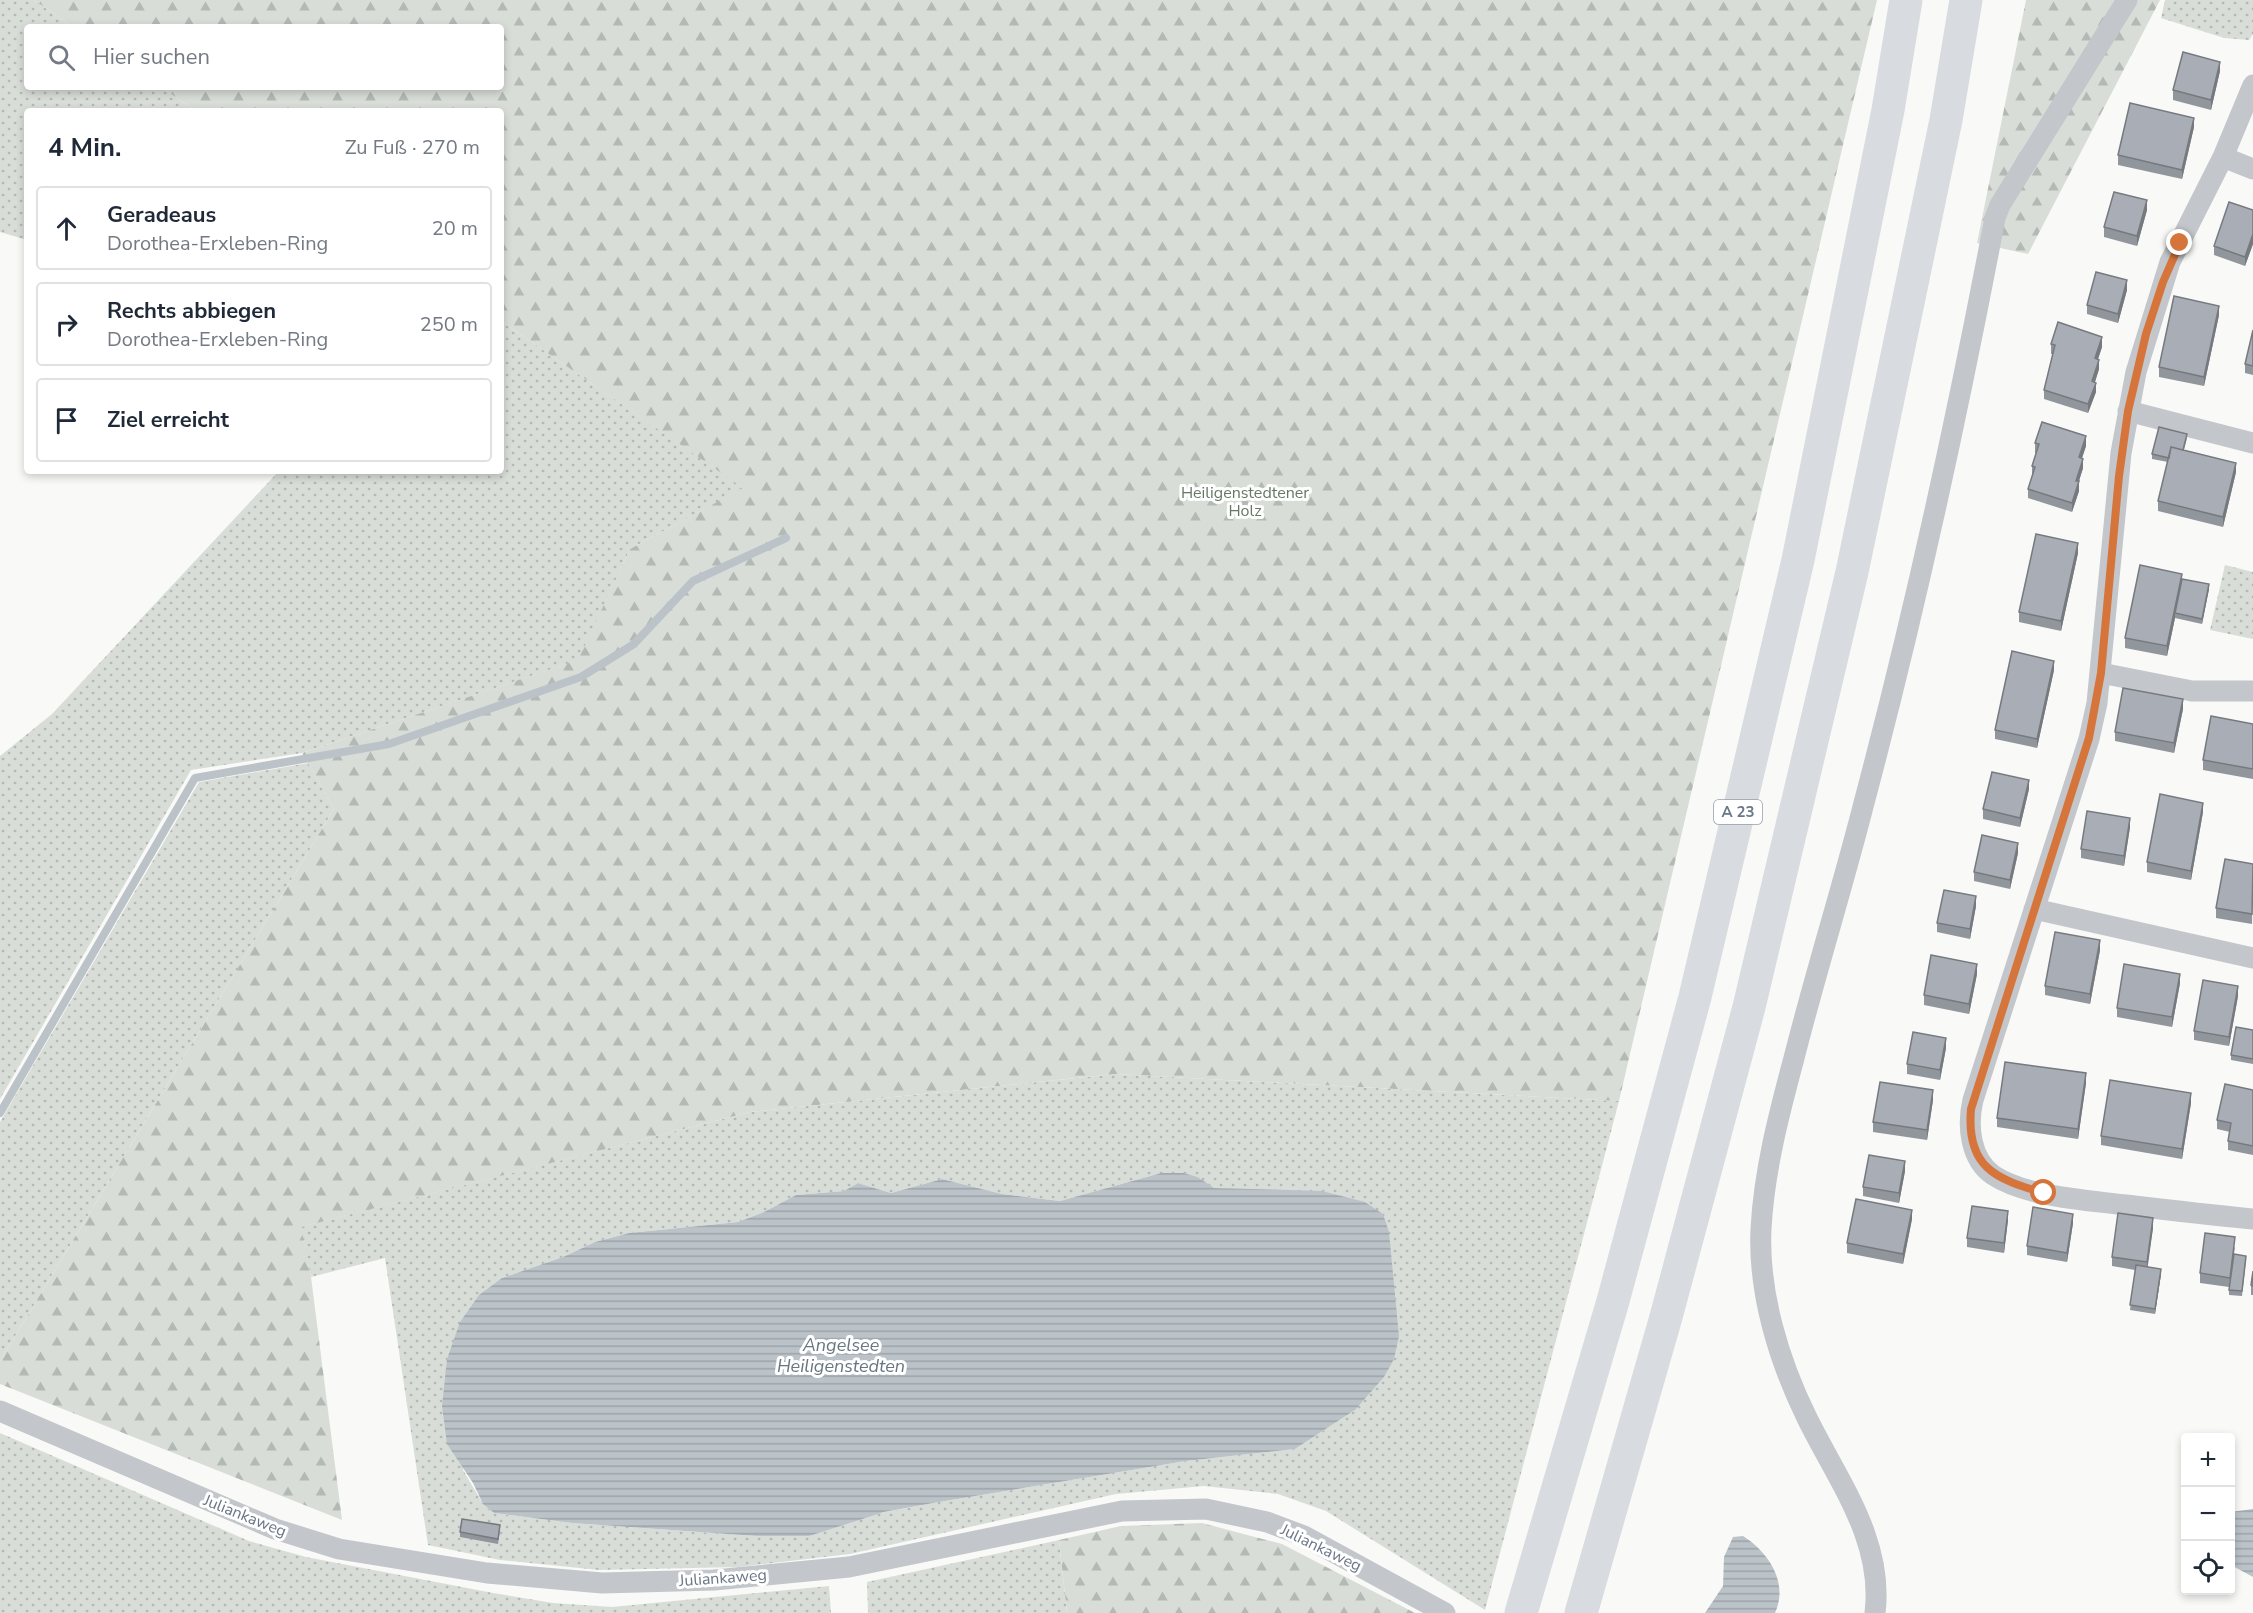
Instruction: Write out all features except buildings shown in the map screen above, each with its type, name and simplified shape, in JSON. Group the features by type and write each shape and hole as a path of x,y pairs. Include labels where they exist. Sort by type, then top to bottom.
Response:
{"highway":[{"name":"A 23","path":"1521,1613 1609,1312 1697,985 1798,560 1888,110 1906,0"},
{"path":"1581,1613 1666,1317 1749,1007 1852,572 1946,120 1966,0"}],"street":[{"path":"1875,1613 1876,1576 1866,1533 1806,1416 1789,1375 1773,1325 1761,1255 1766,1183 1772,1146 1802,1028 1865,801 1904,648 1960,402 1995,218 2000,205 2127,0"},
{"path":"2253,85 2223,157 2167,272 2146,334 2128,411 2119,476 2101,673 2089,738 1971,1109 1971,1137 1984,1167 2001,1179 2044,1193 2253,1219"},
{"path":"2223,157 2253,169"},
{"path":"2128,411 2253,442"},
{"path":"2101,673 2192,691 2253,691"},
{"path":"2034,909 2253,958"},
{"name":"Juliankaweg","path":"0,1412 275,1530 339,1549 487,1573 602,1583 714,1580 860,1565 1122,1511 1206,1509 1267,1522 1304,1536 1445,1613"}],"green space":[{"path":"0,0 34,0 69,24 24,24 24,90 165,90 192,108 24,108 24,239 0,232"},
{"name":"Heiligenstedtener Holz","path":"34,0 1877,0 1619,1101 1115,1074 750,1112 301,1227 311,1277 342,1520 0,1384 0,1361 334,809 302,753 578,660 630,549 743,488 504,323 504,108 192,108 165,90 504,90 504,24 69,24"},
{"path":"2026,0 2160,0 2028,254 1977,243"},
{"path":"2165,0 2253,0 2253,34 2249,40 2224,38 2161,18"},
{"path":"504,323 744,488 630,549 579,660 302,753 191,770 0,1099 0,756 52,714 276,474 504,474"},
{"path":"2225,565 2253,572 2253,639 2210,630"},
{"path":"308,763 334,809 0,1361 0,1122 199,782"},
{"path":"1115,1074 1619,1101 1485,1610 1326,1511 1278,1494 1204,1486 1116,1494 850,1554 739,1567 599,1570 500,1560 428,1545 385,1258 311,1277 300,1227 750,1112","holes":["1161,1173 1184,1173 1198,1177 1213,1188 1288,1192 1355,1410 1295,1449 1186,1461 939,1502 756,1536 572,1523 494,1513 483,1504 463,1470 502,1278 563,1257 595,1242 629,1233 738,1222 764,1212 796,1195 844,1191 858,1183 891,1193 942,1179 1002,1194 1060,1201"]},
{"path":"0,1433 249,1541 306,1557 553,1603 612,1607 829,1586 831,1613 0,1613"},
{"path":"1202,1523 1282,1544 1415,1613 1067,1613 1059,1540 1121,1526"},
{"path":"1059,1540 1067,1613 868,1613 867,1582"}],"water":[{"name":"Angelsee Heiligenstedten","path":"1161,1173 1184,1173 1198,1177 1214,1188 1322,1191 1365,1202 1383,1214 1389,1232 1399,1336 1394,1359 1384,1377 1355,1410 1295,1449 1186,1461 939,1502 884,1512 809,1536 756,1536 572,1523 494,1513 483,1504 473,1483 447,1444 442,1406 447,1359 460,1322 479,1295 502,1278 563,1257 595,1242 629,1233 738,1222 764,1212 796,1195 844,1191 858,1183 891,1193 942,1179 1002,1194 1060,1201"},
{"path":"2253,1509 2253,1577 2235,1567 2235,1511"},
{"path":"1743,1536 1761,1550 1774,1569 1779,1590 1779,1601 1775,1613 1705,1613 1723,1586 1724,1557 1733,1537"}],"waterway":[{"path":"0,1113 195,778 389,744 581,677 634,644 693,581 786,538"}],"route":[{"path":"2044,1193 2001,1179 1984,1167 1971,1137 1971,1109 2089,738 2101,673 2119,476 2128,411 2146,334 2170,262 2180,243"}]}
